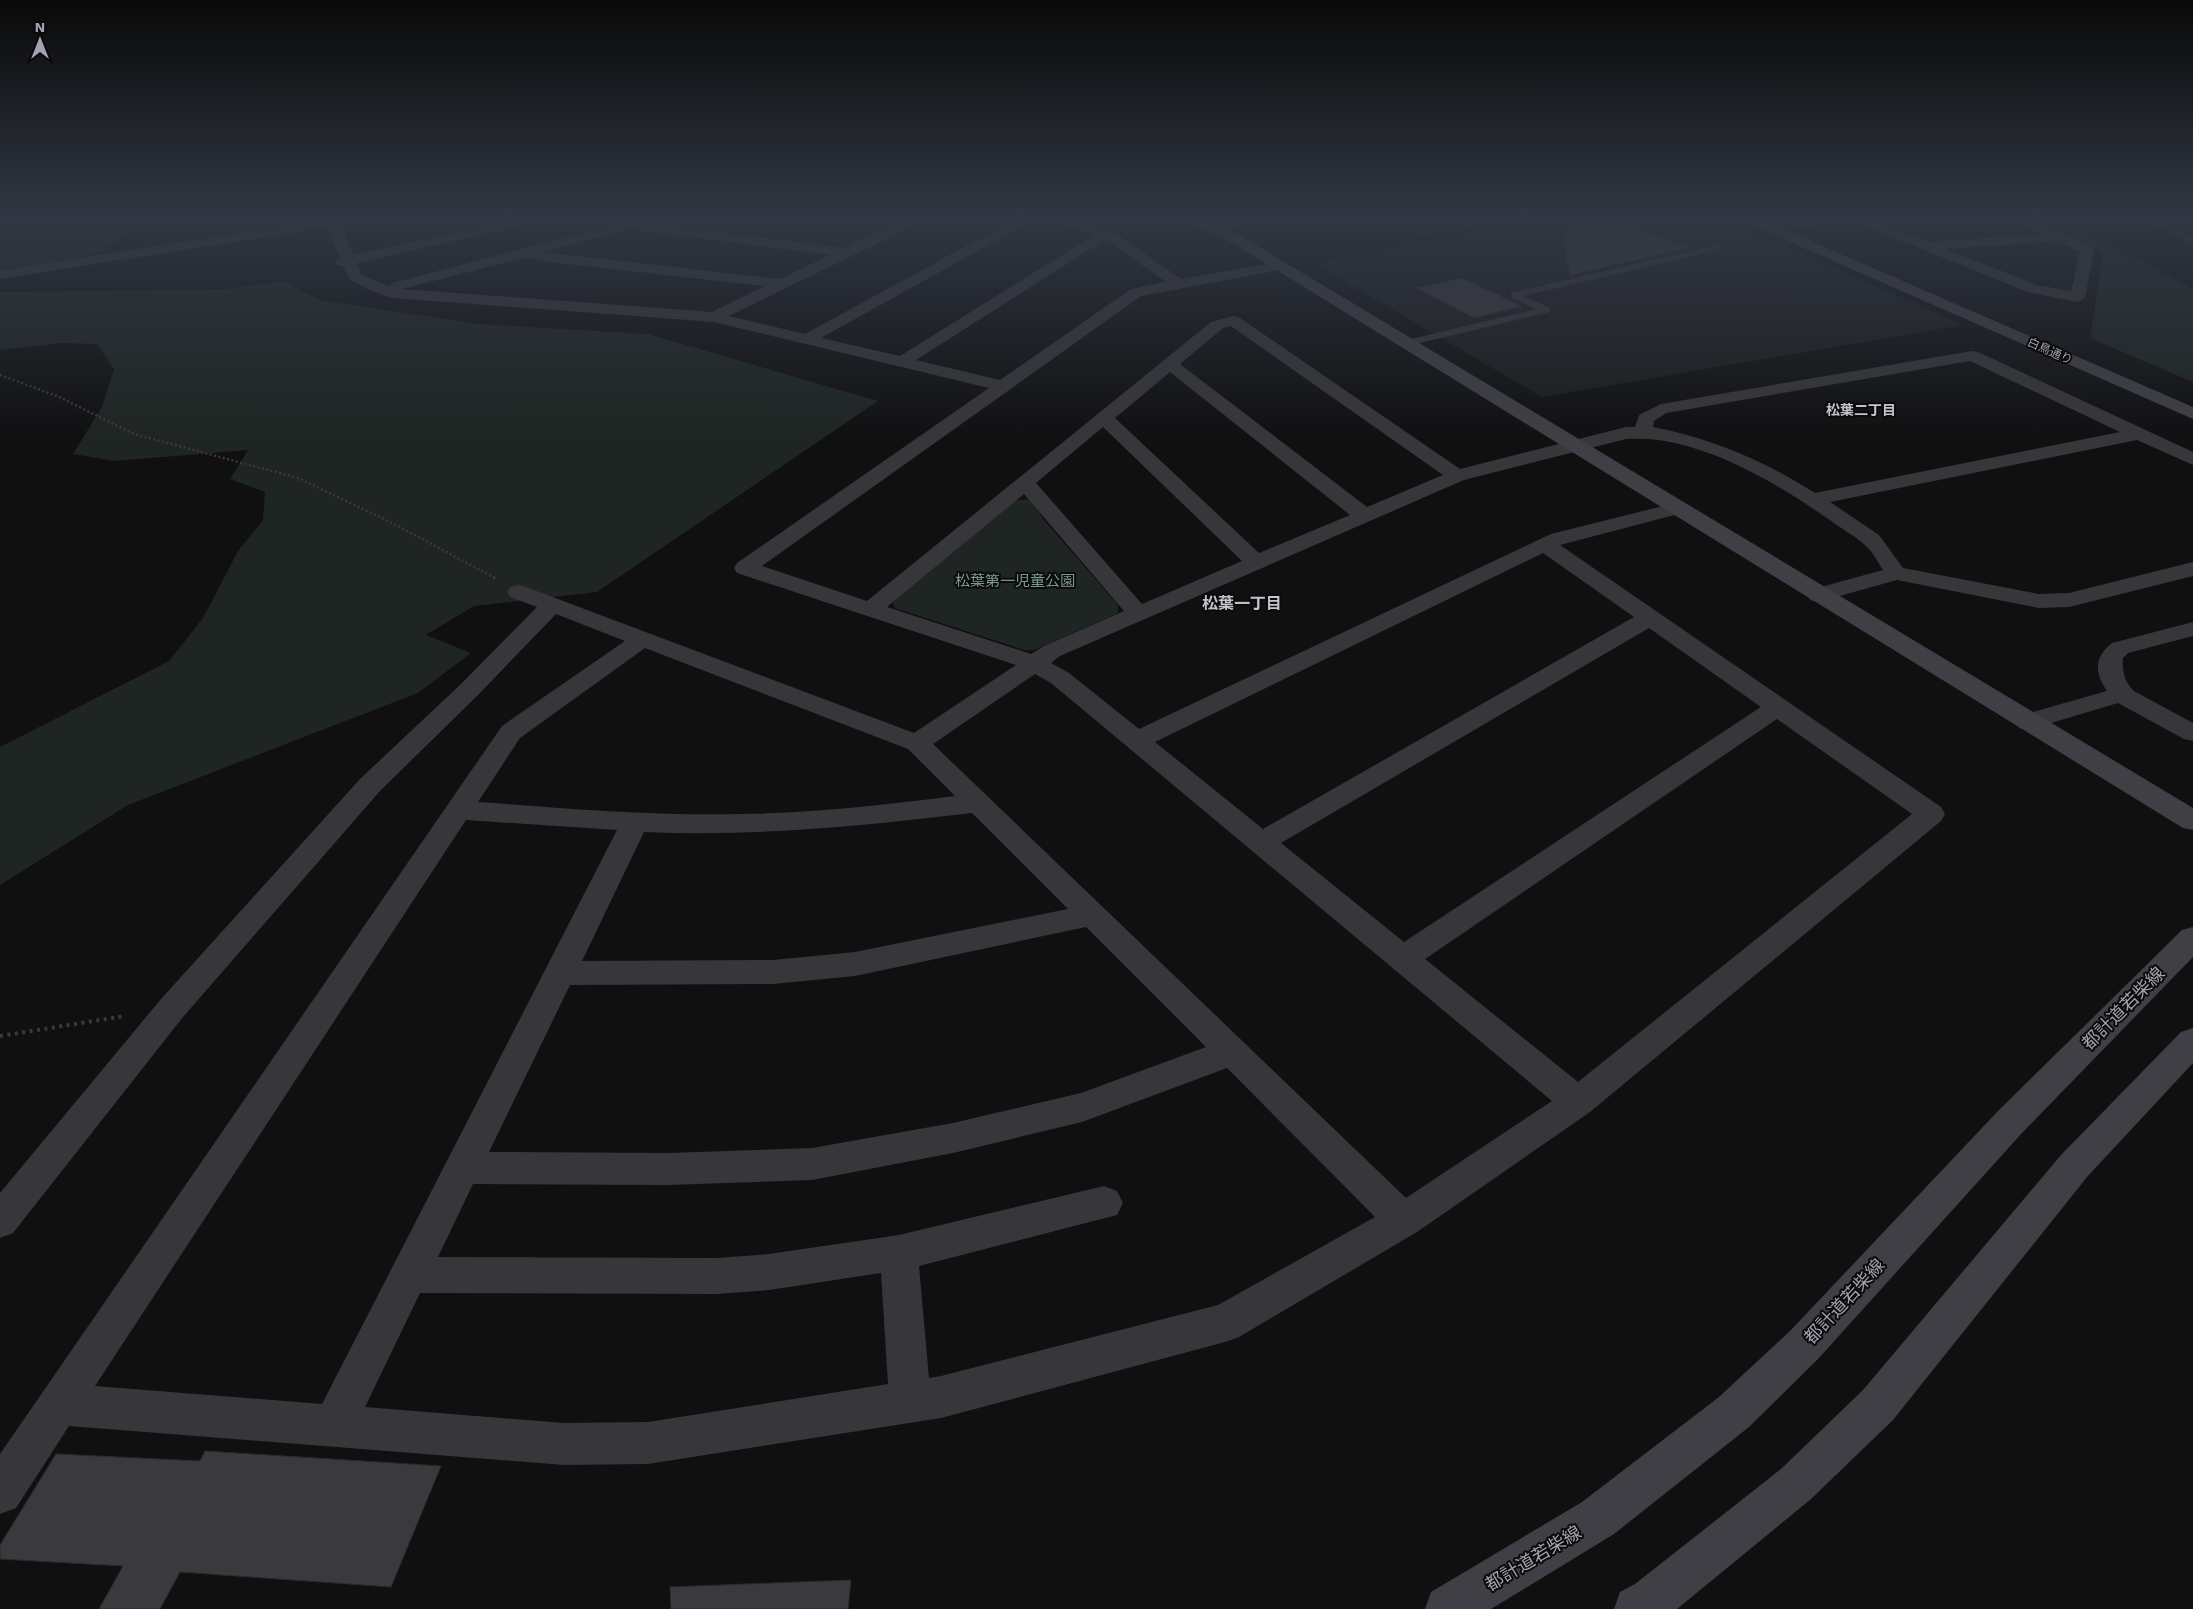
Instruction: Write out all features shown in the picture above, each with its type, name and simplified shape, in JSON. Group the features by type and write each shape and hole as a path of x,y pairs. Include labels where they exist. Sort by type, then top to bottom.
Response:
{"street":[{"path":"389,291 406,294 714,318 1002,386"},
{"path":"714,318 769,291"},
{"path":"807,339 894,291"},
{"path":"902,362 1014,291"},
{"path":"1141,291 1136,292 745,568 1034,663 1060,678 1578,1102"},
{"path":"1321,291 2193,822"},
{"name":"白鳥通り","path":"1924,291 2193,414"},
{"name":"白鳥通り","path":"1944,291 2193,399"},
{"path":"2044,291 2077,297 2078,291"},
{"path":"871,609 1217,325 1234,321 1457,476"},
{"path":"1643,432 1645,420 1661,409 1972,356 2193,459"},
{"path":"1170,364 1364,516"},
{"path":"1104,418 1257,563"},
{"path":"917,743 1052,651 1457,476 1626,433 1663,434 1715,450 1759,469 1814,499 1874,542 1896,573"},
{"path":"1814,499 2139,434"},
{"path":"1025,483 1139,614"},
{"path":"1136,740 1558,538 1679,508"},
{"path":"59,1404 564,1444 648,1443 941,1397 1224,1323 1404,1220 1578,1102 1931,814 1544,544"},
{"path":"1818,595 1896,573 2039,601 2056,602 2193,569"},
{"path":"518,592 917,743 1404,1220"},
{"path":"0,1221 172,1008 370,785 470,689 551,606"},
{"path":"1260,843 1649,618"},
{"path":"2193,628 2120,648 2111,655 2109,667 2122,694 2193,733"},
{"path":"0,1492 511,732 641,640"},
{"path":"2028,722 2122,694"},
{"path":"1402,959 1778,707"},
{"path":"458,810 635,822 741,824 855,816 978,803"},
{"path":"334,1425 635,822"},
{"path":"559,973 773,972 855,964 1092,915"},
{"name":"都計道若柴線","path":"1448,1609 1598,1518 1734,1412 1804,1345 2010,1122 2193,938"},
{"path":"1636,1609 1651,1600 1796,1484 1878,1405 2074,1166 2193,1041"},
{"path":"462,1168 667,1169 812,1164 953,1138 1082,1107 1232,1052"},
{"path":"408,1275 717,1276 769,1272 900,1253 1104,1203"},
{"path":"900,1253 910,1402"}],"lane":[{"path":"1407,344 1546,310 1514,295 1531,291"}],"path":[{"path":"0,375 57,396 134,434 298,478 390,522 518,592"},
{"path":"0,1036 172,1008"}],"shaded area":[{"path":"1361,291 1886,291 1963,325 1542,397"}],"green space":[{"path":"302,291 319,300 479,324 648,334 878,401 597,592 474,606 426,635 471,653 418,693 128,805 0,885 0,747 169,661 203,618 238,551 263,520 265,492 230,479 248,450 115,461 73,454 102,407 114,369 97,344 62,343 0,350 0,292"},
{"path":"2097,291 2193,291 2193,382 2090,338"},
{"name":"松葉第一児童公園","path":"1030,499 1044,520 1118,605 1118,613 1034,650 1024,650 895,608 893,602 1016,500"}],"building":[{"path":"1422,291 1490,291 1522,306 1474,318"},
{"path":"205,1451 441,1466 391,1587 180,1572 160,1609 99,1609 123,1566 0,1559 0,1545 56,1454 200,1461"},
{"path":"851,1580 848,1609 671,1609 670,1587"}],"district":[{"name":"松葉二丁目","path":"1861,410"},
{"name":"松葉一丁目","path":"1242,603"}]}
